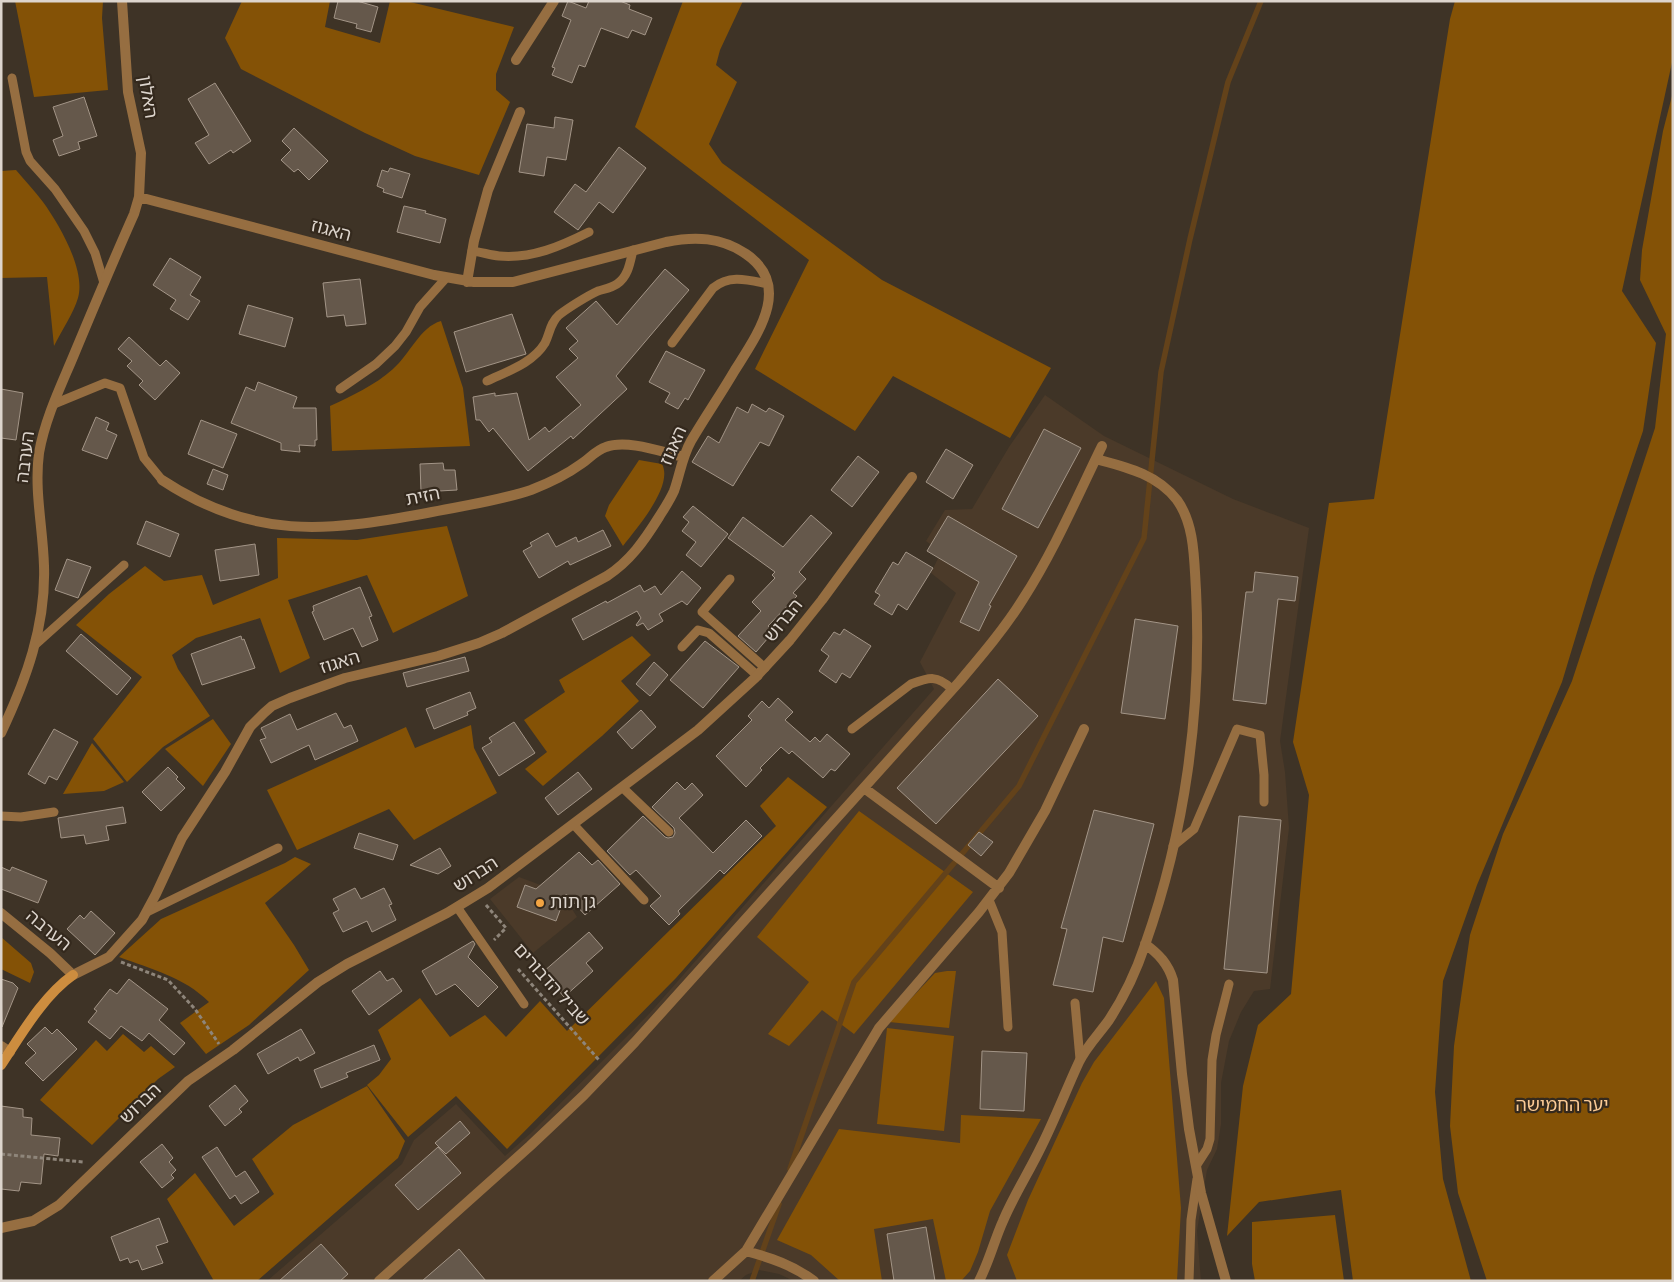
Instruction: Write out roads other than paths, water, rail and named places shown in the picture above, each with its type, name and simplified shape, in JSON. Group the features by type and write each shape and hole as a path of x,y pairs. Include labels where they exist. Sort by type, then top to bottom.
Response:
{"street":[{"name":"האלון","path":"122,1 128,92 141,153 139,197"},
{"path":"516,60 554,1"},
{"path":"467,282 482,210 494,172 520,112"},
{"name":"האגוז","path":"73,975 108,957 137,927 147,912 182,838 225,772 250,727 264,712 284,701 331,682 374,670 438,656 479,643 502,633 606,576 628,560 646,538 671,498 684,457 698,430 761,326 769,300 766,276 757,262 739,249 708,238 687,238 666,242 513,282 467,282 139,197"},
{"name":"הערבה","path":"1,733 20,690 35,645 40,621 44,584 38,469 44,434 54,404 134,214 139,197"},
{"name":"הזית","path":"162,480 200,503 237,517 280,526 321,527 397,518 512,495 557,479 582,464 600,450 612,445 636,446 684,457"},
{"path":"379,1281 530,1146 584,1095 635,1042 994,641 1023,599 1040,570 1102,446"},
{"path":"979,1281 986,1268 1002,1222 1057,1115 1080,1059 1118,1005 1131,980 1160,900 1173,846 1189,760 1196,683 1197,607 1191,534 1183,510 1172,495 1159,483 1131,469 1096,458"},
{"name":"הברוש","path":"1,1228 20,1225 46,1214 59,1205 176,1091 226,1055 305,991 332,972 478,895 574,825 698,730 762,672 811,614 912,477"},
{"path":"713,1281 746,1251 879,1028 999,888 1046,811 1084,729"},
{"path":"864,788 999,888"},
{"name":"הערבה","path":"1,913 50,953 73,975"},
{"path":"1145,944 1161,956 1169,969 1172,980 1184,1092 1197,1170 1215,1245 1226,1281"},
{"path":"1,1065 6,1049 62,983 73,975"},
{"path":"746,1251 782,1262 802,1272 814,1281"}],"lane":[{"path":"12,78 26,152 30,161 55,189 84,231 95,253 104,283"},
{"path":"472,251 498,256 524,255 552,248 589,232"},
{"path":"488,381 536,355 545,342 552,322 559,315 598,292 616,285 624,278 629,268 633,250"},
{"path":"340,389 376,364 395,346 406,332 420,307 446,278"},
{"path":"672,343 713,288 719,283 730,279 744,279 768,284"},
{"path":"54,404 105,383 120,388 144,458 162,480"},
{"path":"35,645 124,566"},
{"path":"730,579 702,612 762,672"},
{"path":"682,647 698,630 701,630 709,633 762,672"},
{"path":"852,729 911,684 935,679 943,680 952,689"},
{"path":"1173,846 1194,829 1236,729 1260,734 1264,775 1264,802"},
{"path":"623,788 669,832"},
{"path":"1,816 21,817 54,812"},
{"path":"574,825 644,900"},
{"path":"147,912 278,848"},
{"path":"989,900 1002,932 1008,1027"},
{"path":"457,907 524,1004"},
{"path":"1189,1281 1190,1220 1197,1170 1210,1139 1212,1060 1216,1035 1229,984"},
{"path":"1075,1003 1080,1059"}],"waterway":[{"path":"790,1169 854,982 1019,786 1144,538 1161,372 1190,239 1228,82 1261,1"},
{"path":"752,1281 779,1204"}],"place":[{"name":"גן תות","path":"540,903"}],"park label":[{"name":"יער החמישה","path":"1562,1106"}]}
